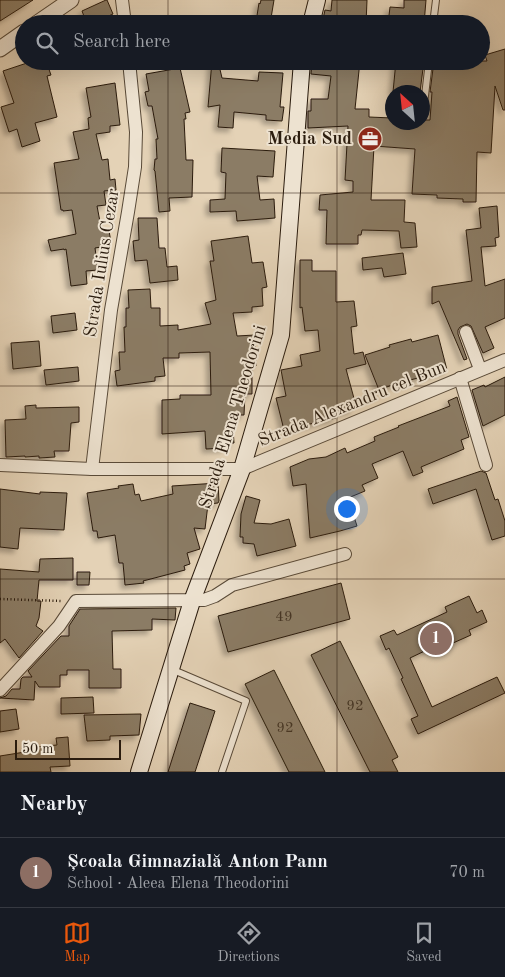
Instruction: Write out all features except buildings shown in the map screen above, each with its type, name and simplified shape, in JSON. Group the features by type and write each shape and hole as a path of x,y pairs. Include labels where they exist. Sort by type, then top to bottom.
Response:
{"main road":[{"path":"313,15 317,0"},
{"name":"Strada Elena Theodorini","path":"139,772 192,601 242,468 282,335 301,70"}],"street":[{"path":"49,15 71,0"},
{"path":"122,0 124,15"},
{"path":"0,49 15,38"},
{"name":"Strada Iulius Cezar","path":"92,469 111,310 134,167 136,132 130,70"},
{"path":"466,332 480,369"},
{"name":"Strada Alexandru cel Bun","path":"0,465 92,469 242,468 505,360"},
{"path":"460,378 486,465"},
{"path":"0,690 60,626 76,601 192,601 215,596 232,584 345,554"}],"lane":[{"path":"435,15 436,0"},
{"path":"426,85 428,70"},
{"path":"171,669 246,701 222,772"}],"path":[{"path":"0,599 76,601"}],"place":[{"name":"Media Sud","path":"370,139"},
{"name":"Școala Gimnazială Anton Pann","path":"436,639"}]}
